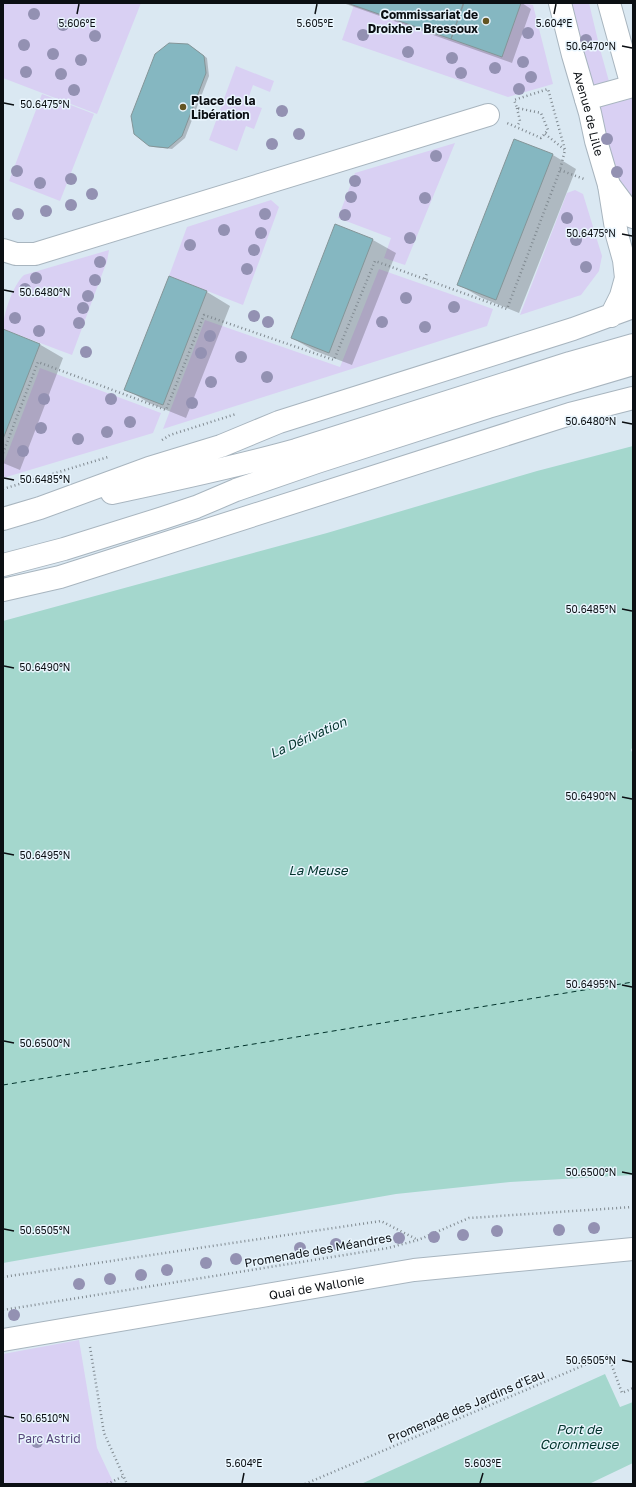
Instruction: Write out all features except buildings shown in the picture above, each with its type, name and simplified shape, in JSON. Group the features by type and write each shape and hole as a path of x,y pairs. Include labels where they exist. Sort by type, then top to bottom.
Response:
{"main road":[{"name":"Avenue de Lille","path":"560,3 609,185 633,217"},
{"path":"586,99 633,86 626,37 609,3"},
{"path":"3,250 16,254 35,254 488,115"},
{"path":"609,185 617,235 624,260 626,278 611,316"},
{"path":"3,519 40,508 149,468 221,446 279,422 611,316 633,307"},
{"path":"40,508 191,477 296,450 570,363 633,345"},
{"path":"3,565 64,549 163,518 278,474 488,407 633,364"},
{"path":"3,590 60,577 570,414 633,398"},
{"name":"Quai de Wallonie","path":"3,1340 414,1270 633,1249"}],"path":[{"path":"3,453 38,362 166,410 204,315 334,360 375,260 507,309 560,170 565,150 548,89 514,100 520,121 517,128"},
{"path":"488,115 541,138 548,130 540,113 517,108"},
{"path":"545,134 565,150"},
{"path":"425,279 427,273"},
{"path":"160,441 170,435"},
{"path":"3,489 111,456"},
{"name":"Promenade des Méandres","path":"3,1310 388,1248 418,1240 469,1218 633,1207"},
{"path":"3,1277 381,1221 418,1240"},
{"path":"86,1325 104,1433 128,1484"},
{"name":"Promenade des Jardins d'Eau","path":"305,1484 608,1355 622,1393 633,1388"},
{"path":"107,1484 124,1476"}],"green space":[{"path":"3,3 141,3 97,114 3,78"},
{"path":"521,3 533,5 553,84 508,97 342,40 354,5 501,57"},
{"path":"561,3 589,3 615,103 633,98 633,217 609,185"},
{"path":"236,66 274,81 270,92 253,85 248,99 251,105 262,108 254,129 246,126 237,151 209,140"},
{"path":"42,94 94,114 60,201 9,181"},
{"path":"455,143 405,265 384,258 391,238 338,218 355,173"},
{"path":"575,190 583,194 602,256 599,271 581,295 520,315 567,193"},
{"path":"271,200 279,207 243,305 169,276 187,227"},
{"path":"109,250 107,261 72,355 3,329 3,323 9,300 16,286 24,275"},
{"path":"379,269 493,309 487,326 163,429 205,320 340,367"},
{"path":"40,368 161,413 153,433 3,478 3,465"},
{"name":"Parc Astrid","path":"79,1340 97,1448 114,1484 3,1484 3,1354"}],"water":[{"name":"La Meuse","path":"633,446 633,746 631,750 633,754 633,1175 510,1182 396,1194 3,1263 3,621 327,533 537,471"},
{"name":"Port de Coronmeuse","path":"605,1374 620,1407 633,1402 633,1463 589,1484 361,1484"}],"ferry route":[{"path":"3,1085 633,982"}],"place":[{"name":"Commissariat de Droixhe - Bressoux","path":"486,21"},
{"name":"Place de la Libération","path":"183,107"}],"water label":[{"name":"La Dérivation","path":"308,737"}]}
